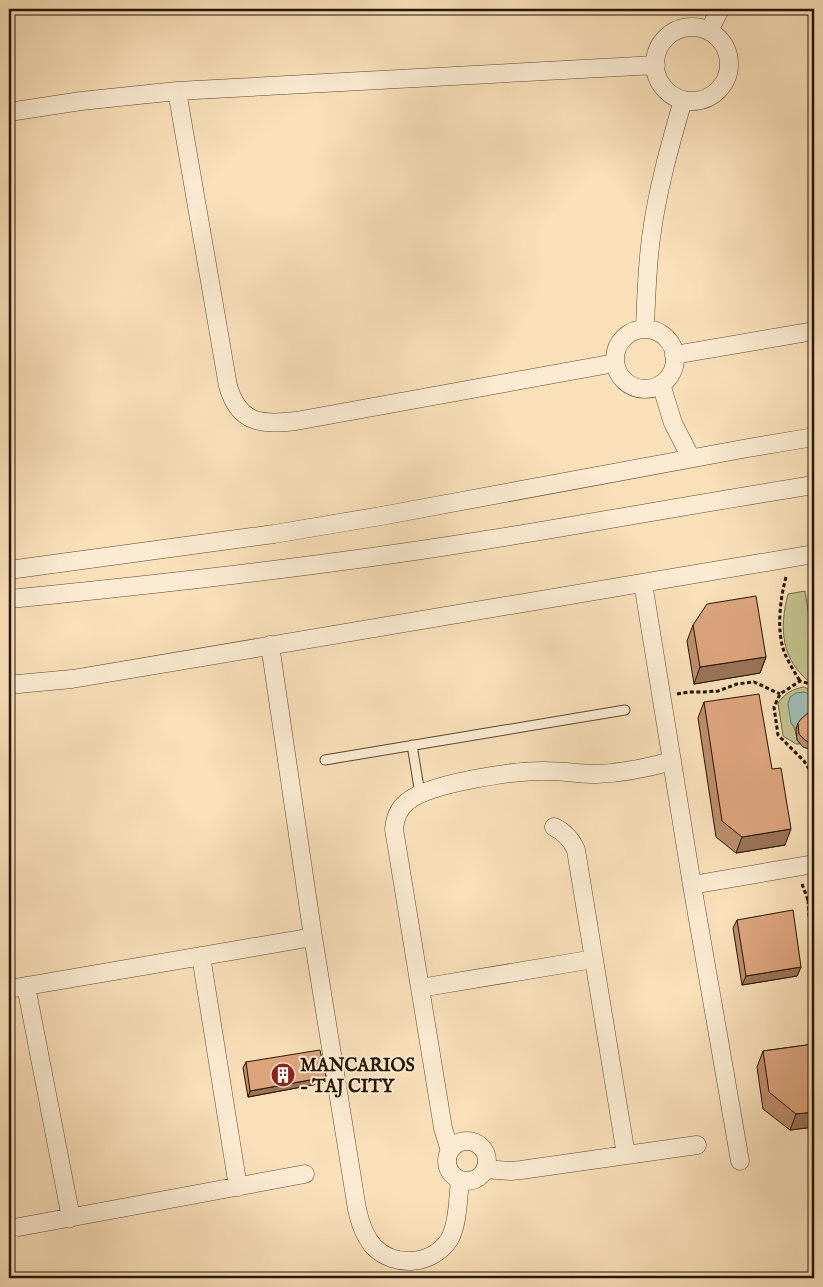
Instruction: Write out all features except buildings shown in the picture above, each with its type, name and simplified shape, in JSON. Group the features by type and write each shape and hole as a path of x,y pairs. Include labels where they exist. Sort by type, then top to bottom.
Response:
{"street":[{"path":"709,31 720,9"},
{"path":"700,28 709,31 723,43 727,51 729,69 723,85 717,92 701,100 683,100 674,96 667,91 657,74 656,55 660,46 673,33 682,29 700,28"},
{"path":"9,112 81,101 177,91 656,65"},
{"path":"177,91 228,386 238,408 250,418 277,423 296,421 615,363"},
{"path":"645,329 646,282 659,190 683,100"},
{"path":"645,329 653,330 668,339 672,346 674,363 672,371 661,384 645,389 637,388 622,378 615,363 615,355 617,347 628,334 636,330 645,329"},
{"path":"674,355 814,331"},
{"path":"661,384 673,423 691,458"},
{"path":"9,570 304,529 814,437"},
{"path":"9,599 199,580 333,563 486,540 814,485"},
{"path":"9,684 72,679 814,554"},
{"path":"643,583 692,885 740,1161"},
{"path":"270,645 313,937 357,1209 360,1224 365,1235 374,1247 385,1256 398,1260 413,1262 439,1251 448,1240 454,1228 460,1180"},
{"path":"450,1151 443,1128 394,829 395,821 402,807 407,801 420,794 461,782 515,773 546,771 596,774 620,772 672,761"},
{"path":"554,827 569,837 576,850 626,1155"},
{"path":"692,885 814,864"},
{"path":"9,989 313,937"},
{"path":"201,956 238,1187"},
{"path":"420,988 594,960"},
{"path":"26,986 71,1218"},
{"path":"465,1142 476,1144 486,1157 486,1169 478,1178 466,1181 460,1180 448,1168 450,1151 454,1146 465,1142"},
{"path":"486,1169 521,1170 697,1145"},
{"path":"19,1227 304,1174"}],"lane":[{"path":"325,760 625,710"},
{"path":"412,745 420,794"}],"path":[{"path":"791,558 781,604 780,629 785,653 800,682"},
{"path":"661,698 689,692 718,691 738,684 754,682 780,694"},
{"path":"814,685 800,682 780,694 774,707 778,735 804,761 808,769 814,802"},
{"path":"808,769 814,764"},
{"path":"797,867 808,900 809,916 814,928"},
{"path":"808,900 814,903"}],"green space":[{"path":"805,591 814,648 814,681 811,683 793,664 788,654 783,631 788,594"},
{"path":"804,687 814,692 814,697 810,694 791,723 800,744 796,744 783,736 778,703 790,692"}],"water":[{"path":"804,692 814,697 814,719 799,725 796,729 791,723 788,704 790,697 796,693"}],"place":[{"name":"MANCARIOS - TAJ CITY","path":"283,1075"}]}
